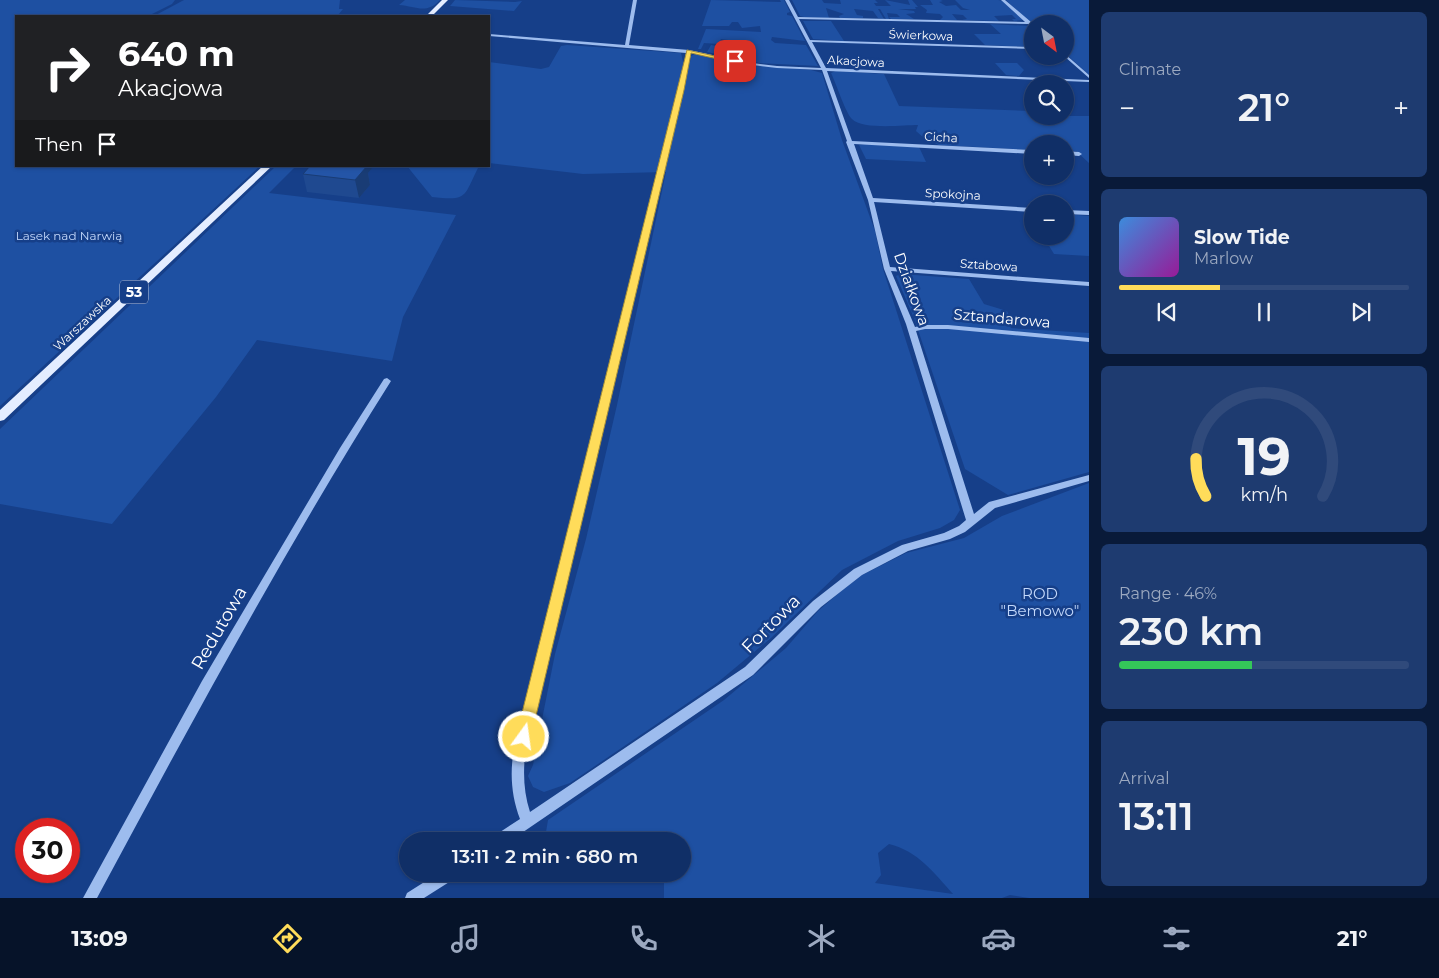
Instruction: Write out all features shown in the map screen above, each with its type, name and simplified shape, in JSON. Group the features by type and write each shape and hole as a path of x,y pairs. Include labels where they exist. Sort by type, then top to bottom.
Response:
{"main road":[{"path":"429,15 445,0"},
{"name":"Warszawska","path":"0,417 267,167"}],"street":[{"path":"627,46 635,0"},
{"name":"Działkowa","path":"787,0 824,70 871,200 887,269 912,330 971,520"},
{"path":"1004,0 1024,18"},
{"path":"797,18 1024,24"},
{"name":"Akacjowa","path":"490,35 689,51 754,65 824,70 1088,80"},
{"name":"Świerkowa","path":"809,41 1024,48"},
{"path":"528,822 522,810 516,783 519,755 689,51"},
{"path":"1074,65 1088,80"},
{"name":"Cicha","path":"849,142 1024,152"},
{"path":"1074,154 1079,154"},
{"name":"Spokojna","path":"871,200 1024,210"},
{"path":"1074,212 1089,213"},
{"name":"Sztabowa","path":"887,269 1089,284"},
{"name":"Sztandarowa","path":"912,330 925,327 948,327 1089,340"},
{"name":"Redutowa","path":"90,898 206,685 342,450 382,393 387,381"},
{"name":"Fortowa","path":"513,832 749,671 817,604 840,585 880,560 905,548 947,536 962,529 992,505 1089,478"},
{"path":"412,898 437,882"}],"green space":[{"name":"Lasek nad Narwią","path":"0,0 175,0 172,4 150,15 15,15 15,167 259,167 0,406"},
{"path":"184,0 340,0 339,9 343,9 338,15 156,15"},
{"path":"405,0 440,0 435,5 421,8 399,5"},
{"path":"455,0 522,1 514,11 450,6"},
{"path":"711,0 781,2 780,0 784,0 790,12 787,15 792,16 805,41 772,37 771,40 775,43 806,45 818,66 759,63 707,52 711,45 727,48 727,51 735,41 721,39 718,44 704,43 701,49 698,49 706,29 761,32 760,26 742,28 738,22 732,22 729,26 702,26"},
{"path":"792,0 822,0 824,3 841,4 840,0 875,0 878,3 874,3 876,6 891,6 885,0 910,5 908,0 912,0 918,7 915,7 916,9 898,9 914,11 915,13 906,14 914,19 891,19 889,17 900,17 897,14 887,13 889,19 886,19 880,9 878,9 884,19 878,18 873,11 854,9 857,15 863,16 863,18 840,18 839,16 844,14 826,8 829,18 804,17 800,16"},
{"path":"930,0 943,1 939,2 946,6 956,5 961,10 970,10 963,8 955,0 1003,1 1023,20 1014,21 1012,19 1016,19 1012,15 994,16 999,21 962,20 967,19 963,15 952,14 957,20 940,20 943,17 940,14 926,13 927,10 920,5 933,5"},
{"path":"1006,0 1089,0 1089,75 1074,61 1074,15 1024,15 1024,17"},
{"path":"803,21 831,21 844,41 813,39"},
{"path":"990,24 1024,26 1024,47 985,45 974,34 1001,34"},
{"path":"561,46 681,53 683,62 690,62 691,56 695,54 739,64 811,70 822,73 842,140 875,231 883,269 960,510 954,520 940,528 898,541 842,570 771,638 717,683 570,783 544,792 533,787 528,776 533,765 555,654 586,539 617,405 666,172 583,174 490,163 490,62 541,69 549,67"},
{"path":"995,63 1017,63 1024,70 1019,76 1006,75"},
{"path":"836,71 884,74 899,106 1024,111 1024,125 1074,125 1074,116 1089,116 1089,163 1074,151 1074,135 1024,135 1024,150 939,145 924,138 916,131 918,125 865,125 852,119 850,116 831,73"},
{"path":"859,145 919,147 926,162 866,159"},
{"path":"275,167 295,167 269,193 456,215 403,317 392,361 257,340 216,397 112,524 0,504 0,429"},
{"path":"408,167 478,167 463,195 453,198 432,197"},
{"path":"1074,215 1089,216 1089,256 1054,254 1048,245 1074,245"},
{"path":"901,274 969,279 984,304 1007,311 1014,325 1010,328 1089,333 1089,472 1008,495 965,469 914,318 896,276"},
{"name":"ROD \"Bemowo\"","path":"1089,483 1089,898 1029,898 1010,895 1002,898 664,898 664,882 691,882 691,832 546,832 548,820 724,700 786,648 818,611 862,575 906,553 964,538 1002,516","holes":["889,844 909,852 925,864 953,894 875,883 881,875 878,853"]}],"building":[{"path":"309,167 366,167 355,180 303,174"}],"route":[{"path":"524,737 689,51 735,61"}]}
